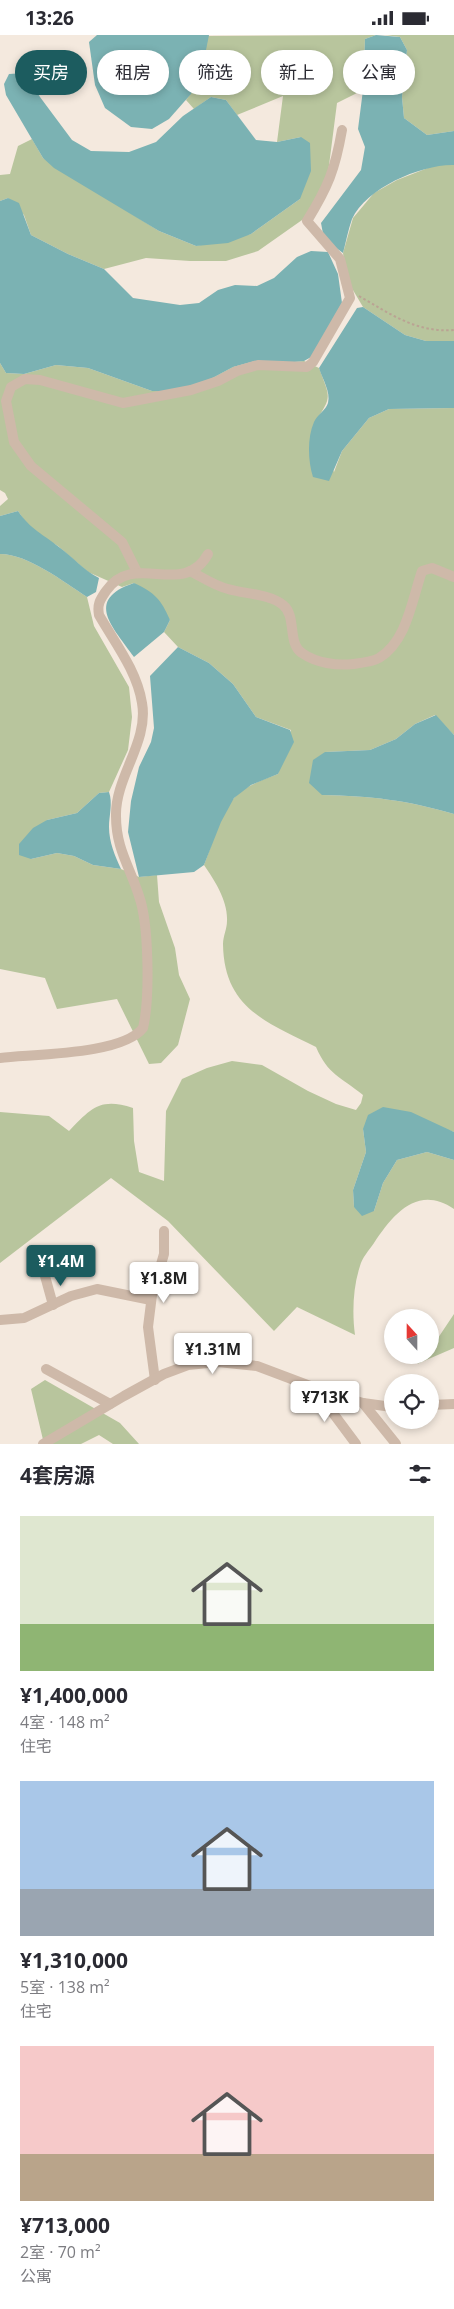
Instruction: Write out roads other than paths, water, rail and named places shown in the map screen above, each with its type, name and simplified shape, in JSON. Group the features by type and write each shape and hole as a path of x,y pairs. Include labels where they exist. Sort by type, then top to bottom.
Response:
{"street":[{"path":"137,572 122,542 31,466 14,442 6,401 11,387 25,379 40,380 123,403 191,390 258,365 307,367 313,362 349,303 349,290 344,280 340,259 307,221 328,185 336,163 342,130"},
{"path":"0,1058 85,1051 132,1038 143,1028 147,935 140,898 120,850 116,816 119,792 144,723 142,703 135,677 99,615 97,604 110,585 127,574 137,572 164,576 184,574 202,567 208,554"},
{"path":"190,571 226,589 276,600 284,605 289,616 295,643 301,653 317,660 340,666 378,659 390,650 400,638 422,571 432,568 454,577"},
{"path":"154,1380 148,1327 151,1300 164,1254 164,1231"},
{"path":"45,1276 53,1305"},
{"path":"0,1320 24,1318 72,1296 97,1289 151,1300"},
{"path":"43,1444 154,1380 188,1365 218,1362 257,1366 318,1390 364,1403 384,1406"},
{"path":"46,1369 110,1404"},
{"path":"318,1390 321,1397 356,1444"},
{"path":"364,1403 396,1444"},
{"path":"439,1405 454,1404"}],"water":[{"path":"97,35 209,35 206,50 179,50 179,95 190,95 169,119 152,129 131,127 105,108 99,95 169,95 169,50 97,50 97,90 89,42"},
{"path":"376,35 400,37 407,50 365,50 365,39"},
{"path":"9,74 15,74 15,95 39,95 72,140 91,151 129,152 156,142 183,116 211,97 226,100 256,140 277,142 301,137 310,143 311,171 300,199 251,234 228,243 196,246 159,231 54,168 43,158 6,95 4,84"},
{"path":"362,95 402,95 404,118 427,135 454,131 454,165 411,173 369,197 352,219 343,253 324,239 321,223 361,170 365,147 358,129"},
{"path":"8,198 19,203 31,235 68,254 104,269 133,298 180,305 199,303 218,290 235,285 257,286 274,278 297,257 311,251 328,252 338,274 342,303 313,356 304,361 285,363 255,361 233,367 205,382 179,391 152,391 88,368 56,365 24,374 6,373 0,363 0,201"},
{"path":"363,307 405,335 426,341 454,341 454,408 389,409 369,418 342,451 329,481 313,477 309,457 309,442 315,419 327,406 329,399 319,368 357,308"},
{"path":"18,511 32,527 99,578 96,592 87,597 34,564 11,555 0,554 0,516"},
{"path":"134,583 156,597 164,607 170,620 164,632 134,657 118,636 107,615 106,606 110,598 119,590"},
{"path":"178,647 209,663 233,684 256,717 290,730 294,742 278,774 251,785 234,798 221,822 204,865 194,872 139,877 128,832 131,801 139,767 151,742 154,728 150,676"},
{"path":"436,715 454,735 454,814 420,805 388,800 357,796 322,795 309,783 313,760 325,752 370,750 396,739 415,724"},
{"path":"109,792 111,801 110,838 121,869 93,865 74,856 57,853 31,859 19,855 19,844 33,828 47,820 77,813 99,793"},
{"path":"383,1107 411,1112 454,1132 454,1160 427,1152 397,1160 383,1183 374,1211 362,1216 354,1207 353,1190 366,1152 363,1129 368,1115"}]}
